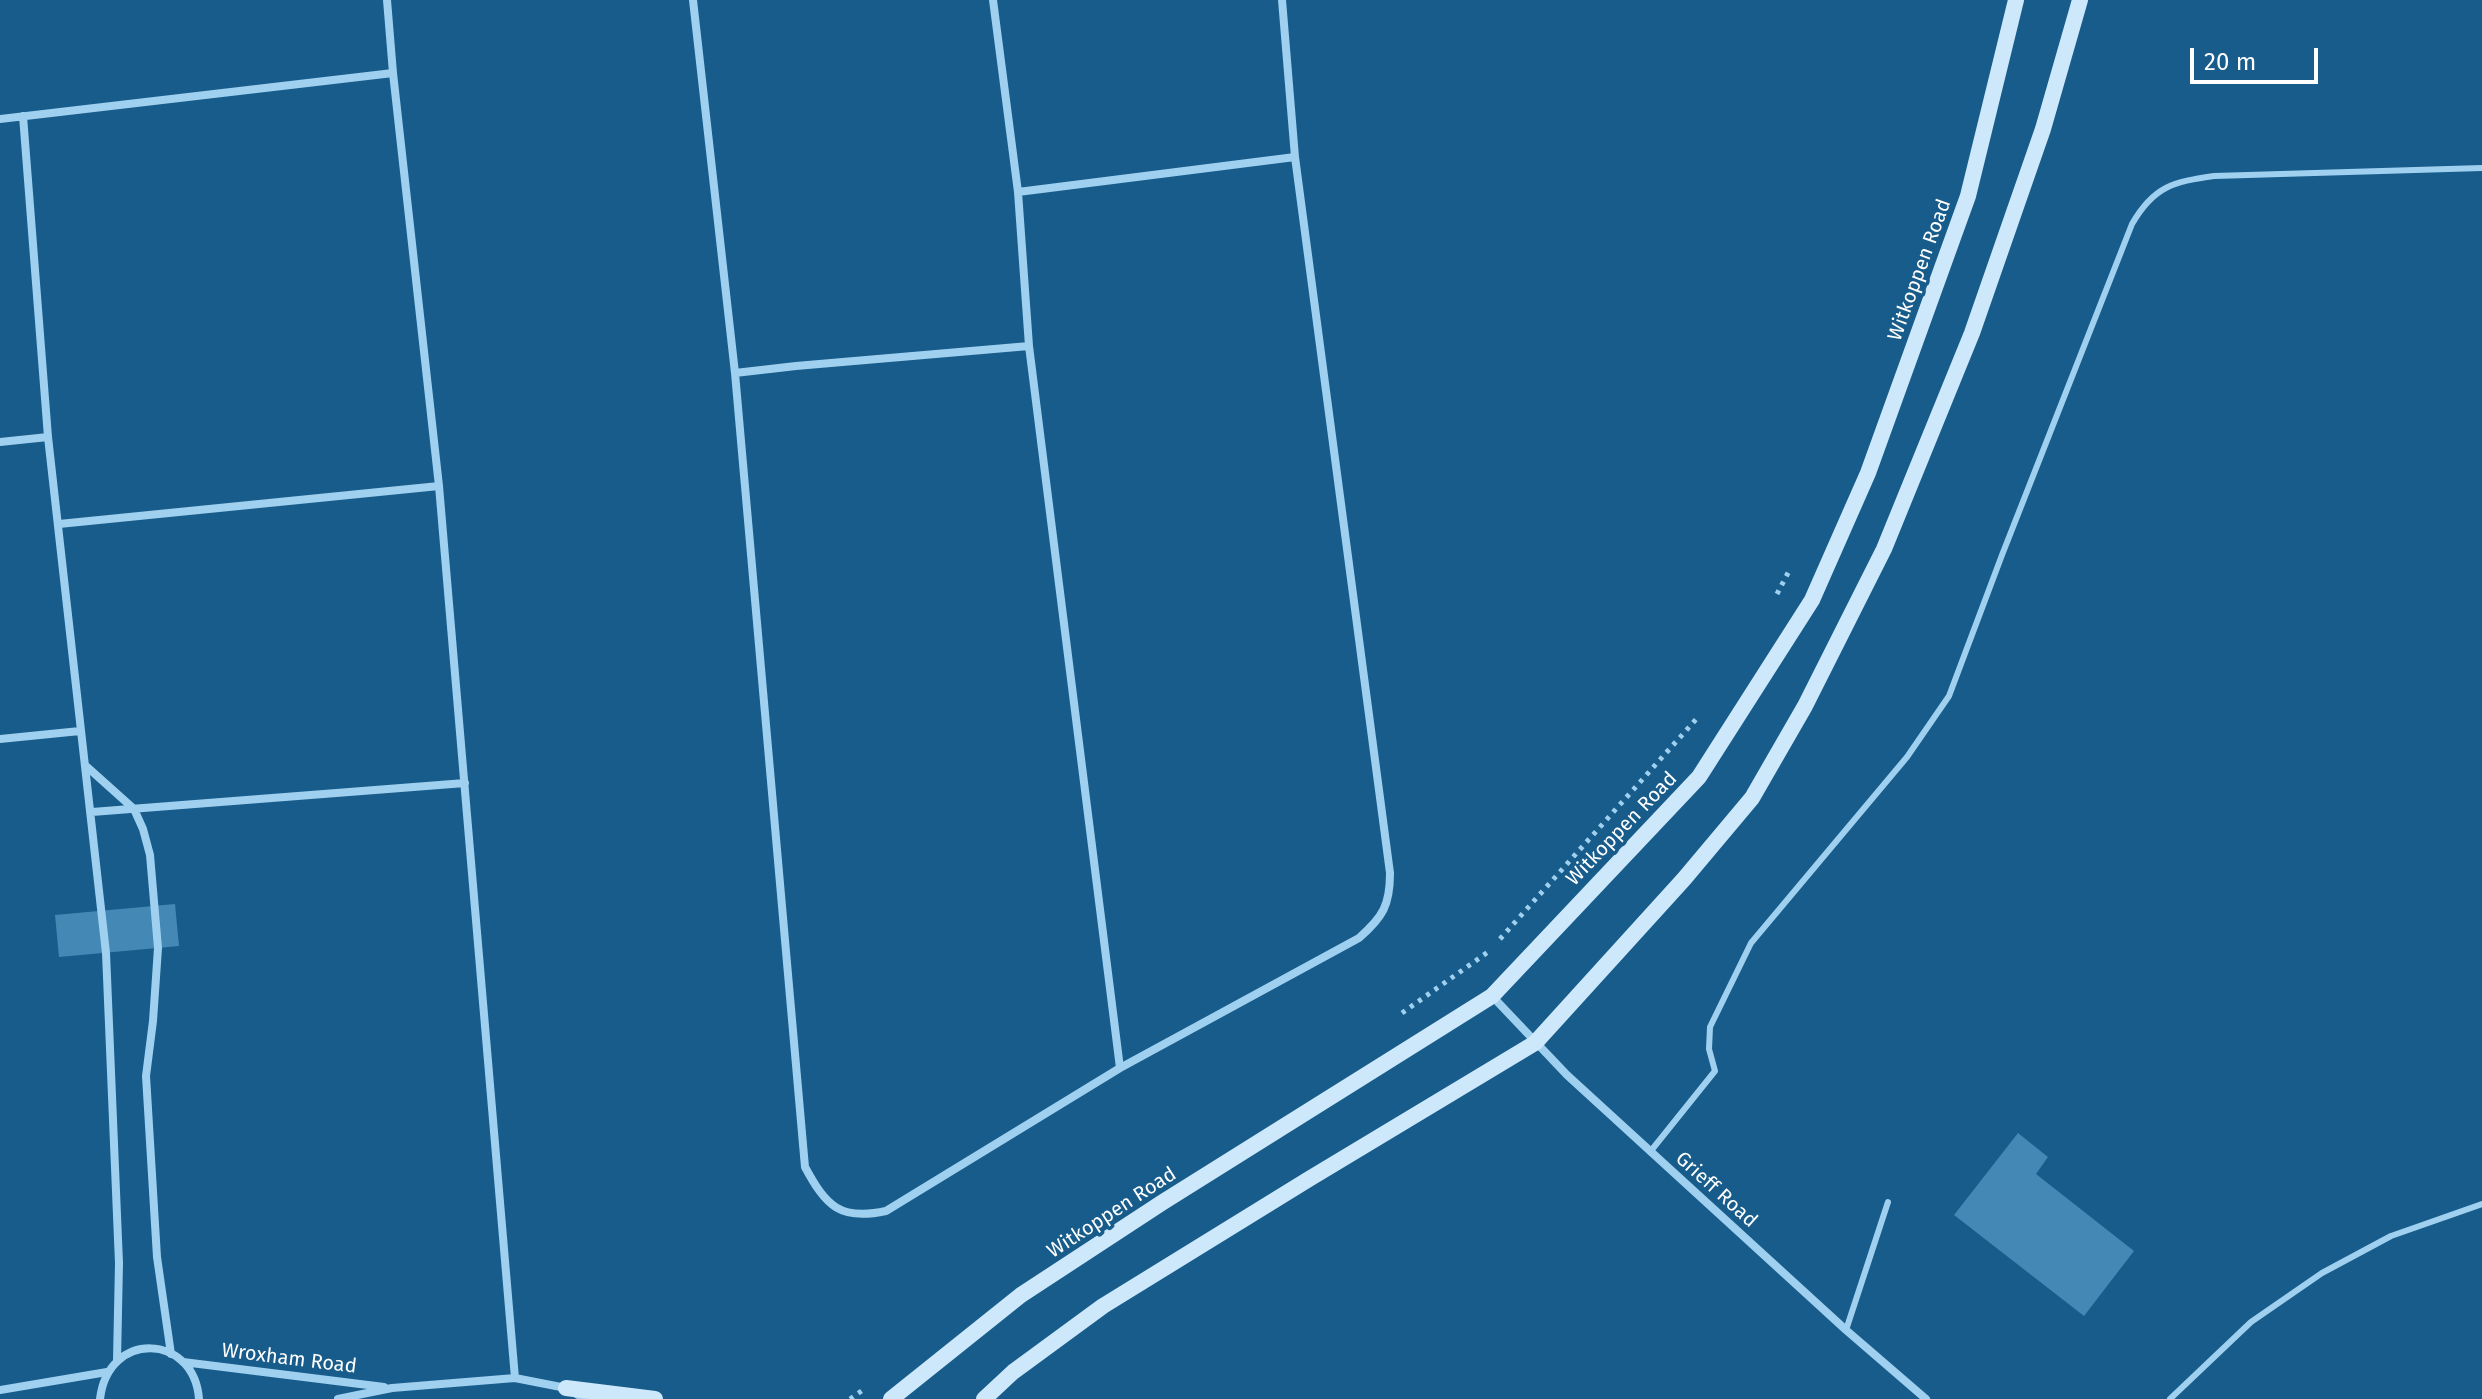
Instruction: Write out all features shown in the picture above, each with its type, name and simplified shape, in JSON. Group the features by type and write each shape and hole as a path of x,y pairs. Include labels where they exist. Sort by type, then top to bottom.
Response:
{"main road":[{"name":"Witkoppen Road","path":"891,1399 1021,1295 1163,1202 1492,996 1699,777 1812,600 1868,473 1968,196 2016,0"},
{"path":"984,1399 1013,1372 1103,1306 1535,1043 1684,879 1752,798 1805,706 1884,549 1972,333 2043,129 2080,0"},
{"path":"572,1393 655,1399"}],"street":[{"path":"387,0 439,486 515,1378"},
{"path":"693,0 735,373 805,1167 825,1200 835,1208 867,1215 886,1211 1120,1068 1359,938 1375,925 1385,910 1390,895 1390,873 1295,157 1282,0"},
{"path":"993,0 1018,192 1029,346 1120,1068"},
{"path":"0,119 393,73"},
{"path":"23,116 48,437 106,953 119,1263 117,1360"},
{"path":"1018,192 1295,157"},
{"path":"735,373 1029,346"},
{"path":"0,442 48,437"},
{"path":"59,524 439,486"},
{"path":"0,739 80,731"},
{"path":"86,766 134,809 150,855 158,948 146,1076 157,1257 171,1354"},
{"path":"92,812 465,783"},
{"name":"Grieff Road","path":"1492,996 1535,1043 1650,1152 1926,1399"},
{"path":"100,1399 107,1372 117,1360 144,1349 158,1349 183,1362 192,1372 199,1399"},
{"name":"Wroxham Road","path":"183,1362 392,1388"},
{"path":"0,1390 107,1372"},
{"name":"Wroxham Road","path":"338,1399 392,1388 515,1378 585,1399"}],"lane":[{"path":"1650,1152 1715,1071 1709,1049 1710,1027 1751,943 1907,757 1949,696 2132,224 2141,209 2176,182 2214,176 2482,168"},
{"path":"1846,1330 1888,1202"},
{"path":"2170,1399 2251,1322 2322,1273 2391,1236 2482,1204"}],"path":[{"path":"1775,597 1789,569"},
{"path":"1398,1016 1486,954 1700,715"},
{"path":"850,1399 863,1390"}],"building":[{"path":"175,904 179,946 59,957 55,915"},
{"path":"2018,1133 2048,1157 2036,1174 2134,1251 2084,1316 1954,1215"}]}
